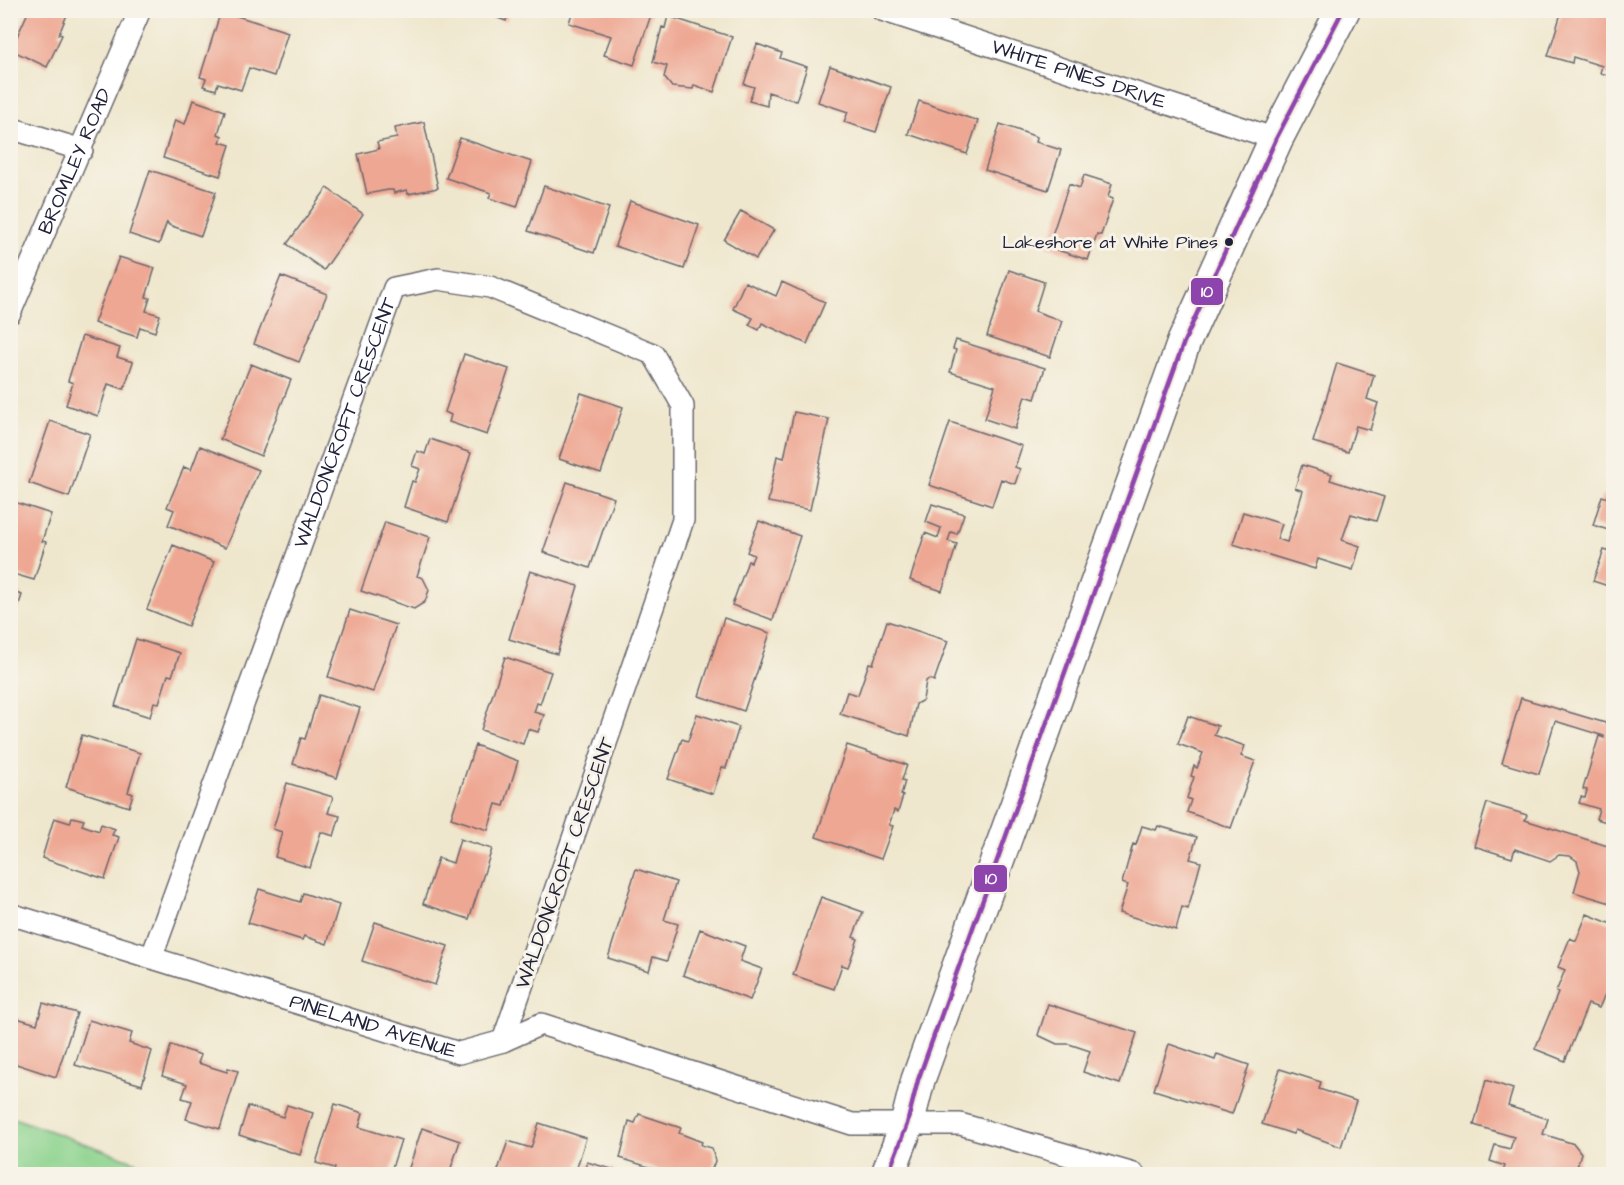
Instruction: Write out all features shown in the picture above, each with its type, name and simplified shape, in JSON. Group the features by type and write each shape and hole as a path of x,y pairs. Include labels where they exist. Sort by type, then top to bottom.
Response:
{"main road":[{"path":"888,1174 907,1124 918,1080 1184,342 1276,139 1343,10"}],"street":[{"name":"BROMLEY ROAD","path":"10,313 82,150 140,10"},
{"name":"WHITE PINES DRIVE","path":"882,10 915,16 1276,139"},
{"path":"10,128 82,150"},
{"name":"WALDONCROFT CRESCENT","path":"152,956 394,288 438,279 490,287 653,354 682,406 683,520 503,1041"},
{"name":"PINELAND AVENUE","path":"10,914 152,956 459,1053 503,1041 541,1024 852,1124 960,1124 1134,1174"}],"green space":[{"path":"11,1117 170,1174 11,1174"}],"building":[{"path":"29,10 69,10 59,34 62,35 47,67 11,50"},
{"path":"476,10 509,10 506,21"},
{"path":"573,10 652,12 634,65 604,55 611,36 569,23"},
{"path":"1562,10 1614,10 1614,77 1600,73 1602,66 1573,57 1572,63 1548,56"},
{"path":"221,11 288,32 274,76 249,68 241,90 218,83 216,90 203,86 206,79 200,77"},
{"path":"668,16 732,37 714,92 694,85 693,89 672,87 664,77 667,66 653,62 662,27 665,28"},
{"path":"757,44 782,53 780,58 807,67 796,101 768,92 767,106 749,101 754,87 744,84"},
{"path":"830,66 891,87 876,132 844,122 848,112 818,102"},
{"path":"193,100 225,111 218,134 222,136 220,142 230,145 220,176 163,158 175,120 185,124"},
{"path":"919,101 978,121 967,154 908,134"},
{"path":"424,122 438,188 408,194 407,190 394,193 393,190 388,190 367,194 358,154 379,149 377,142 397,138 395,128"},
{"path":"1000,124 1037,137 1036,142 1061,150 1048,190 985,170"},
{"path":"460,138 532,162 517,207 489,198 491,193 446,178"},
{"path":"150,170 216,192 201,236 169,225 167,222 159,244 129,234"},
{"path":"1084,175 1112,184 1108,197 1113,199 1101,235 1097,234 1088,260 1048,247 1069,184 1080,188"},
{"path":"544,186 609,208 594,253 528,231"},
{"path":"327,188 363,214 324,270 287,244"},
{"path":"630,201 699,225 684,269 615,246"},
{"path":"741,211 774,230 756,259 724,240"},
{"path":"119,257 155,268 146,297 150,298 146,311 160,315 155,332 140,327 137,337 94,323"},
{"path":"1009,270 1044,282 1035,311 1062,321 1050,357 987,336"},
{"path":"281,276 327,294 299,362 254,344"},
{"path":"745,282 776,296 782,282 825,302 807,344 762,323 759,330 749,325 753,318 733,309"},
{"path":"82,336 120,348 117,357 133,362 124,389 108,384 98,416 66,405 73,383 68,381"},
{"path":"956,340 1045,368 1035,399 1025,396 1015,429 985,419 995,386 950,372 956,350 953,349"},
{"path":"464,354 509,369 487,435 449,422 451,415 445,412"},
{"path":"1337,363 1374,375 1367,399 1378,403 1370,430 1356,426 1348,452 1313,442"},
{"path":"251,364 291,380 261,456 220,439"},
{"path":"581,393 623,407 601,473 559,459"},
{"path":"794,412 829,419 810,510 768,502 777,456 784,458"},
{"path":"50,421 90,434 69,497 29,483"},
{"path":"950,422 1022,446 1015,467 1020,469 1015,484 1001,479 992,506 929,485"},
{"path":"430,439 471,453 448,522 404,507 412,481 415,482 420,469 412,466 417,451 425,454"},
{"path":"200,446 259,470 225,548 168,525 174,510 167,507 184,467 191,470"},
{"path":"1302,465 1332,474 1330,480 1384,497 1376,521 1351,514 1342,540 1360,546 1353,570 1318,559 1315,569 1233,544 1243,512 1282,524 1277,539 1287,542 1303,491 1295,488"},
{"path":"567,482 614,498 590,568 543,552"},
{"path":"1602,496 1614,500 1614,532 1593,525"},
{"path":"11,501 51,514 42,541 46,542 34,580 10,573"},
{"path":"932,504 964,514 957,534 951,532 948,541 957,544 942,591 910,580 925,533 938,538 941,528 926,522"},
{"path":"759,521 800,536 773,620 732,605 748,561 751,562 754,555 747,552"},
{"path":"385,522 430,537 417,576 423,578 429,590 425,602 414,609 361,591"},
{"path":"173,545 214,562 188,626 147,609"},
{"path":"1604,550 1614,553 1614,588 1593,581"},
{"path":"530,571 578,586 557,654 509,639"},
{"path":"10,591 22,595 11,629 10,628"},
{"path":"350,610 396,625 373,692 328,677"},
{"path":"724,618 770,633 744,711 699,696"},
{"path":"887,621 948,641 934,681 929,679 926,681 923,700 916,704 909,736 840,714 847,692 858,695 869,663 873,664"},
{"path":"136,639 180,653 172,676 168,675 159,703 154,702 150,717 115,706"},
{"path":"505,657 551,672 540,704 537,703 534,712 544,715 538,732 528,729 523,744 481,730"},
{"path":"319,695 360,708 337,778 293,764 301,738 305,739"},
{"path":"1521,698 1609,724 1610,719 1614,720 1614,824 1596,819 1599,809 1579,803 1581,797 1585,798 1587,790 1583,789 1599,736 1604,738 1604,736 1555,721 1539,774 1502,763"},
{"path":"697,714 739,727 726,768 722,767 713,794 668,779 682,739 688,741"},
{"path":"1188,716 1218,726 1214,735 1245,746 1241,756 1255,761 1231,828 1187,812 1191,800 1187,798 1194,777 1191,776 1194,766 1197,768 1203,753 1178,744"},
{"path":"82,735 140,753 128,792 133,794 129,807 66,787"},
{"path":"475,745 518,761 504,806 496,804 488,830 451,818"},
{"path":"847,745 907,765 902,780 905,781 901,795 903,796 898,812 894,810 889,825 893,826 881,859 816,837"},
{"path":"287,783 333,797 328,813 340,816 334,836 321,832 310,868 275,857 282,832 273,829"},
{"path":"1487,803 1527,815 1525,820 1614,848 1614,904 1574,892 1580,871 1577,861 1570,856 1559,855 1550,861 1515,849 1512,858 1474,846"},
{"path":"72,817 84,820 82,825 99,831 101,824 115,829 112,835 119,837 105,879 42,858 54,818 70,823"},
{"path":"1142,826 1156,830 1158,826 1197,837 1190,859 1201,862 1188,909 1182,907 1176,930 1119,913 1128,885 1122,883 1133,844 1136,845"},
{"path":"460,839 492,849 469,919 423,904 438,858 453,863"},
{"path":"636,869 676,882 664,920 678,924 667,961 653,957 649,971 608,958"},
{"path":"259,889 300,902 303,893 339,905 327,944 304,936 302,940 248,923"},
{"path":"821,897 863,912 853,937 858,939 848,967 842,965 834,989 793,975"},
{"path":"1587,914 1614,925 1614,987 1609,985 1599,1008 1588,1004 1565,1061 1535,1049 1565,970 1558,967 1570,938 1576,941"},
{"path":"375,922 448,946 435,985 362,961"},
{"path":"700,929 745,946 740,961 762,969 750,1000 683,975"},
{"path":"43,1003 77,1013 56,1077 10,1062 10,1016 37,1024"},
{"path":"1048,1004 1137,1033 1120,1084 1083,1072 1090,1051 1069,1044 1057,1044 1038,1035"},
{"path":"89,1020 132,1033 129,1043 152,1051 142,1085 75,1065"},
{"path":"1169,1044 1215,1060 1217,1054 1249,1065 1232,1114 1154,1090"},
{"path":"171,1045 201,1055 198,1063 227,1072 228,1068 238,1071 220,1129 186,1119 192,1101 182,1098 187,1084 162,1076"},
{"path":"1280,1069 1321,1082 1319,1089 1356,1101 1341,1147 1295,1130 1293,1134 1262,1124"},
{"path":"1486,1080 1513,1089 1508,1106 1548,1119 1543,1134 1574,1144 1581,1153 1575,1174 1533,1172 1532,1174 1502,1174 1505,1166 1490,1161 1495,1145 1510,1149 1514,1137 1474,1125"},
{"path":"335,1104 363,1113 359,1127 401,1140 390,1174 333,1174 335,1168 316,1163"},
{"path":"287,1105 313,1113 300,1155 239,1135 248,1106 283,1117"},
{"path":"639,1114 681,1128 679,1133 702,1142 701,1145 712,1148 715,1161 710,1174 671,1174 620,1158 629,1121 635,1123"},
{"path":"539,1123 586,1138 575,1174 497,1173 508,1141 531,1148"},
{"path":"422,1128 460,1141 449,1174 407,1174"},
{"path":"587,1162 615,1170 614,1174 583,1174"}],"transit line":[{"name":"10","path":"888,1174 907,1124 918,1080 1184,342 1276,139 1343,10"}],"place":[{"name":"Lakeshore at White Pines","path":"1229,242"}]}
